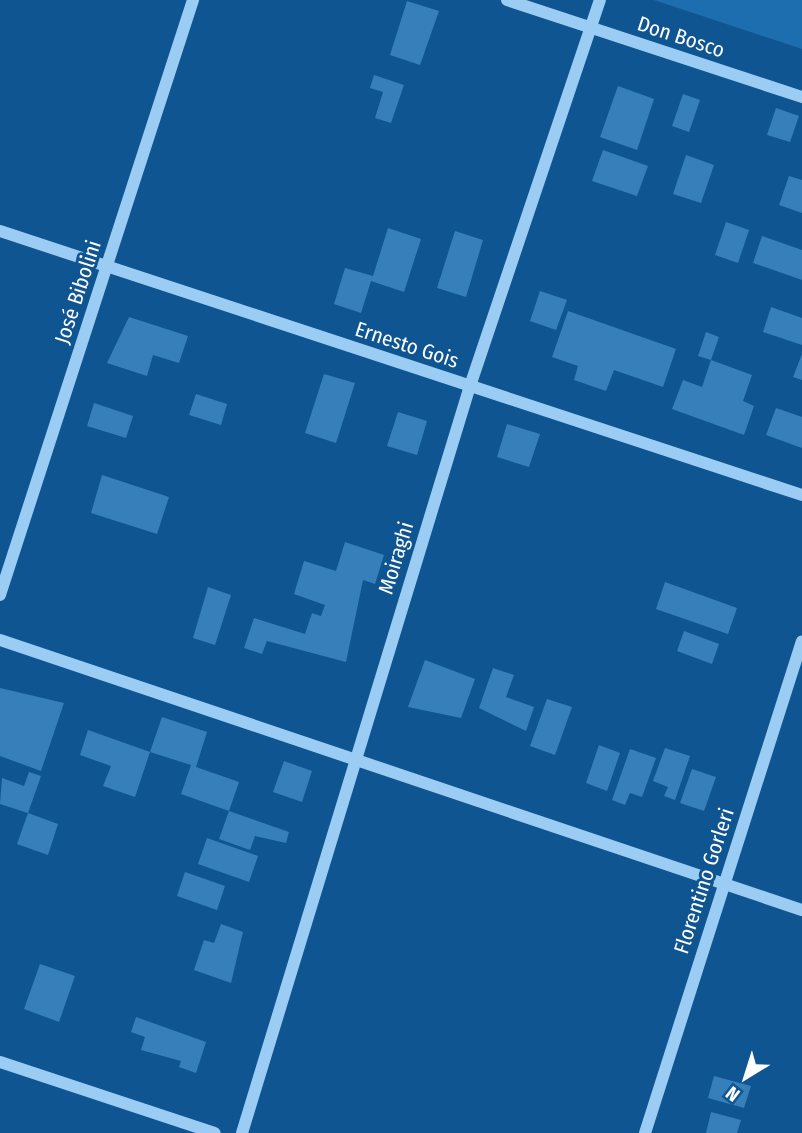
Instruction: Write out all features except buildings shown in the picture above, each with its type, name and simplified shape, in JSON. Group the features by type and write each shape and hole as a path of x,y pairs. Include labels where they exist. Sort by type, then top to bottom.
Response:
{"street":[{"name":"José Bibolini","path":"0,595 193,0"},
{"name":"Don Bosco","path":"507,0 802,97"},
{"name":"Moiraghi","path":"242,1133 354,756 470,386 600,0"},
{"name":"Ernesto Gois","path":"0,231 802,495"},
{"path":"0,640 354,756 802,910"},
{"name":"Florentino Gorleri","path":"645,1133 722,884 802,641"},
{"path":"0,1062 215,1133"}],"shaded area":[{"path":"654,0 802,0 802,49"}]}
